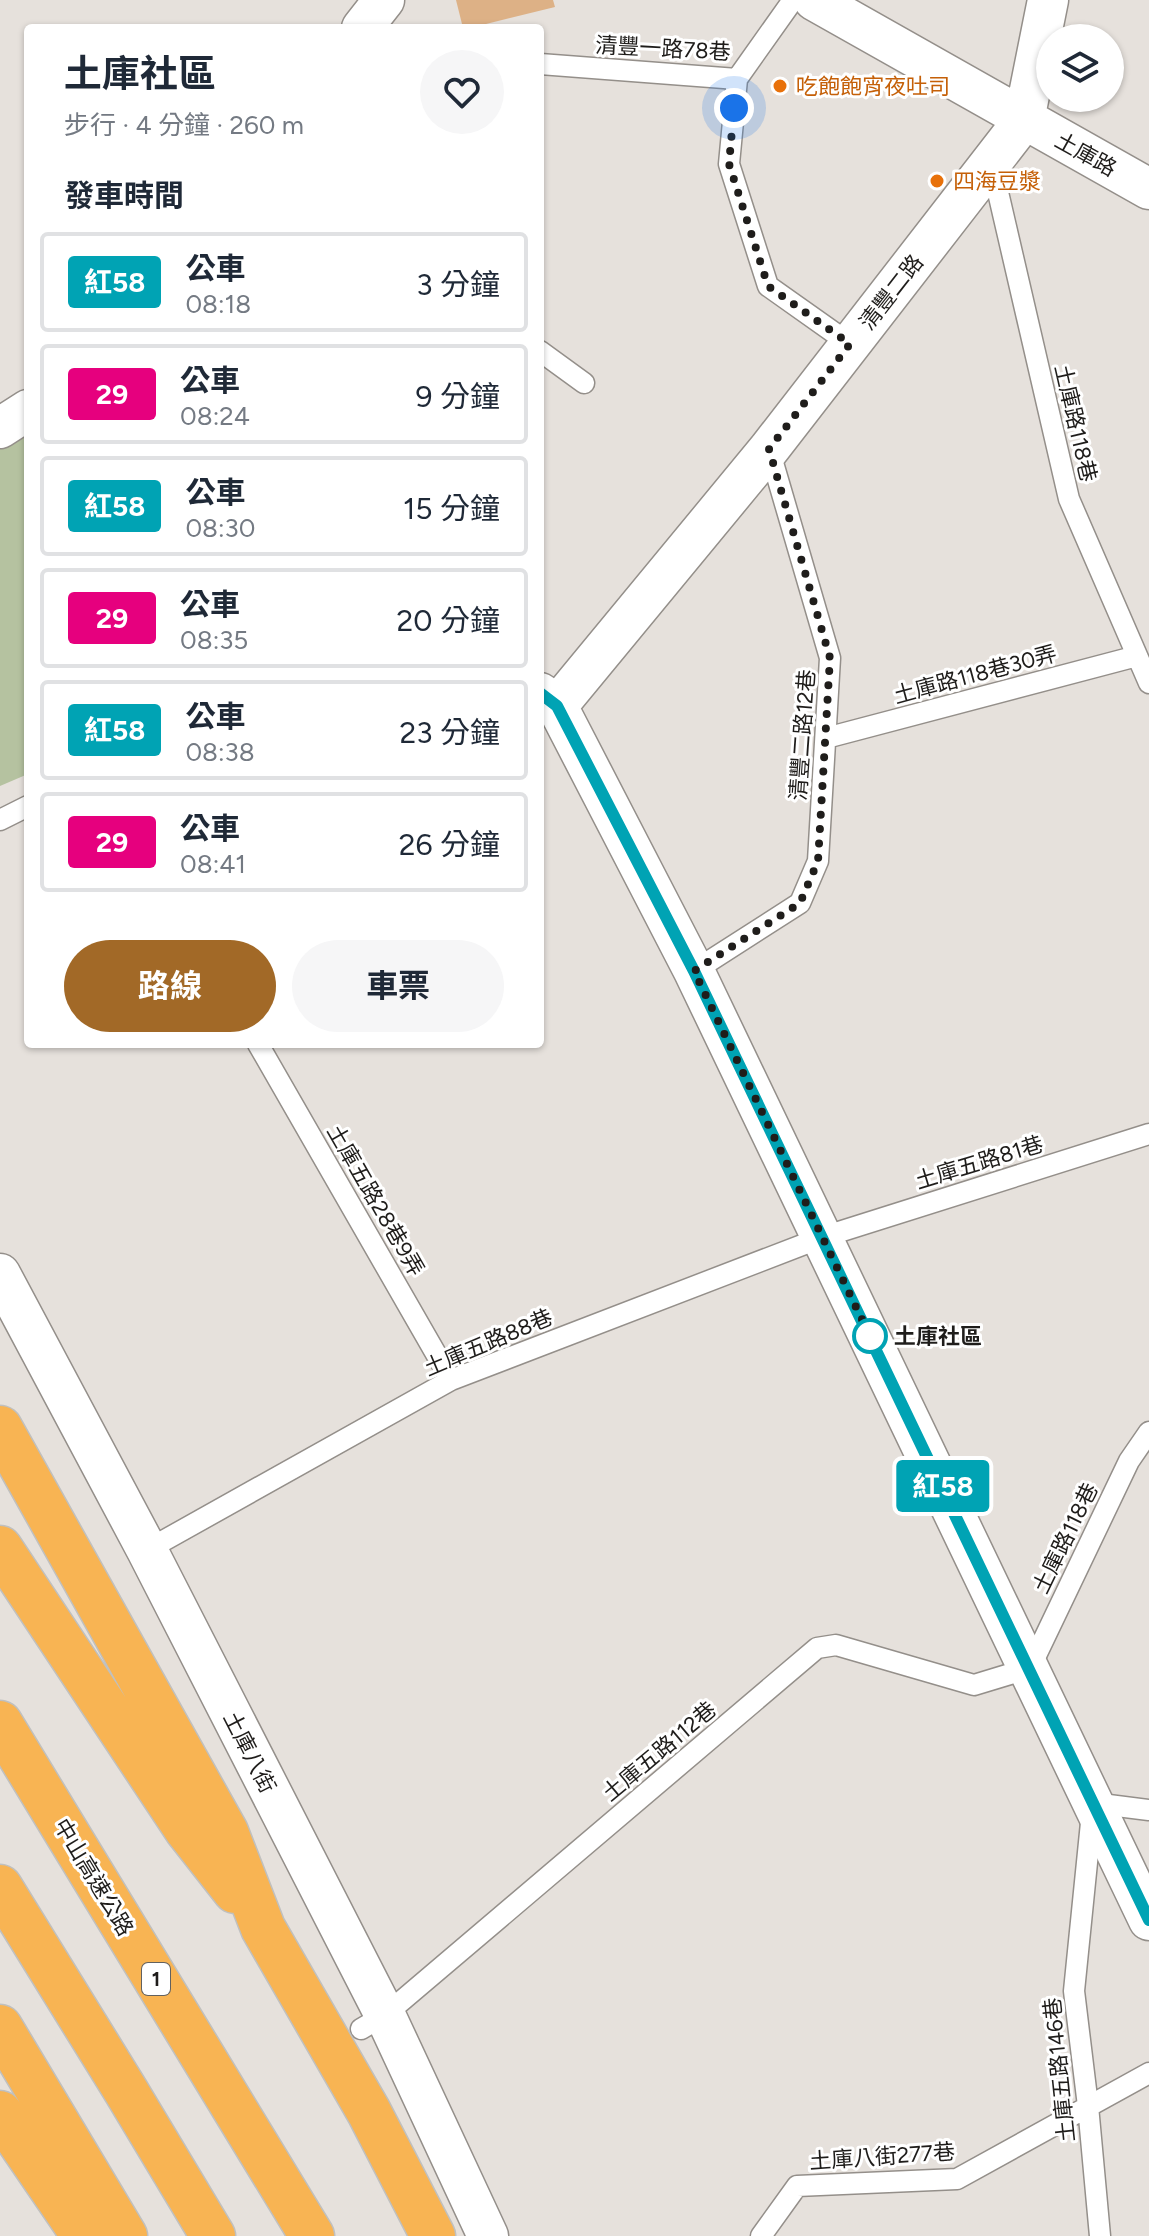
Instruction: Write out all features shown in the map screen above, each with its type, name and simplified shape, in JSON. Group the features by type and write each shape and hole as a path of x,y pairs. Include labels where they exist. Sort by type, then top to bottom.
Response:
{"highway":[{"path":"0,1428 226,1832 263,1928"},
{"path":"0,1548 187,1830 263,1928 369,2112 433,2236"},
{"name":"中山高速公路","path":"0,1723 312,2236"},
{"path":"0,1887 213,2236"},
{"path":"0,2027 125,2236"},
{"path":"7,2125 84,2236"}],"street":[{"path":"365,24 384,0"},
{"name":"土庫路","path":"814,0 1149,189"},
{"name":"清豐二路","path":"548,699 769,449 1024,120 1048,0"},
{"path":"0,428 24,413"},
{"path":"548,699 694,971 1149,1920"},
{"name":"土庫八街","path":"0,1274 147,1550 373,2022 488,2236"}],"lane":[{"name":"清豐一路78巷","path":"544,64 737,79 793,0"},
{"path":"737,79 729,164 768,286 850,344"},
{"name":"土庫路118巷","path":"991,162 1069,499 1149,683"},
{"path":"544,354 584,383"},
{"name":"清豐二路12巷","path":"694,971 800,903 818,861 830,658 769,449"},
{"name":"土庫路118巷30弄","path":"826,738 1137,656"},
{"path":"0,820 24,808"},
{"name":"土庫五路28巷9弄","path":"260,1048 451,1380"},
{"name":"土庫五路81巷","path":"823,1237 1149,1134"},
{"name":"土庫五路88巷","path":"147,1550 451,1380 823,1237"},
{"name":"土庫路118巷","path":"1030,1668 1129,1461 1149,1432"},
{"name":"土庫五路112巷","path":"373,2022 817,1648 836,1645 974,1685 1030,1668"},
{"path":"1093,1803 1149,1810"},
{"name":"土庫五路146巷","path":"1093,1803 1074,1991 1100,2236"},
{"name":"土庫八街277巷","path":"761,2236 797,2186 957,2179 1149,2073"}],"green space":[{"path":"24,432 24,776 0,786 0,447"}],"building":[{"path":"456,0 553,0 555,7 486,24 462,24"}],"bus line":[{"name":"紅58","path":"544,696 557,706 694,971 1149,1920"}],"place":[{"name":"吃飽飽宵夜吐司","path":"780,86"},
{"name":"四海豆漿","path":"937,181"},
{"name":"土庫社區","path":"870,1336"}],"route":[{"path":"734,108 729,164 768,286 850,344 769,449 830,658 818,861 800,903 694,971 870,1336"}]}
